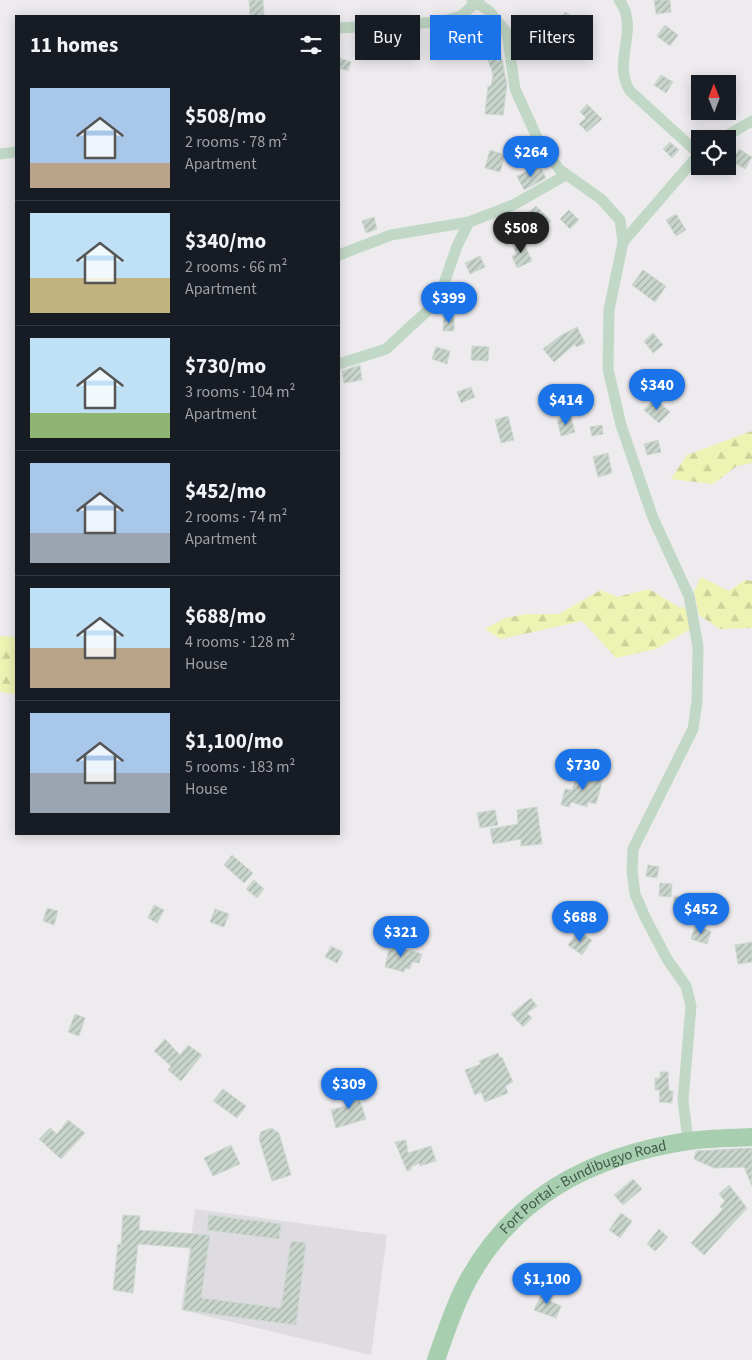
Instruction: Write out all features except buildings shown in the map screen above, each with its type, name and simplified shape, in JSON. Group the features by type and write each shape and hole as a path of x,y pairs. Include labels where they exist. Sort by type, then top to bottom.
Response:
{"main road":[{"name":"Fort Portal - Bundibugyo Road","path":"436,1360 465,1286 501,1230 520,1211 566,1180 609,1161 688,1141 752,1137"}],"street":[{"path":"619,0 626,14 628,33 621,71 625,83 630,91 691,145"},
{"path":"340,28 439,22 461,16 476,1 489,11 507,34 515,89 540,144 566,175 601,199 620,220 623,242 609,310 608,369 621,425 653,518 689,596 698,647 697,701 693,729 633,849 632,871 635,894 644,915 667,959 686,986 690,996 683,1100 688,1141"},
{"path":"736,130 752,121"},
{"path":"0,154 15,152"},
{"path":"623,242 691,163"},
{"path":"340,255 391,236 469,222 513,206 566,175"},
{"path":"340,364 386,349 438,301 457,246 469,222"}],"shaded area":[{"path":"195,1209 387,1235 371,1355 181,1310"}],"green space":[{"path":"752,431 752,463 737,466 713,484 671,479 687,455"},
{"path":"701,577 729,591 745,580 752,581 752,628 720,629 699,615 694,591"},
{"path":"649,589 682,609 680,604 689,613 691,629 656,649 616,658 582,621 501,639 485,629 505,618 526,614 559,614 601,590 617,597"},
{"path":"0,636 15,637 15,694 0,692"}]}
